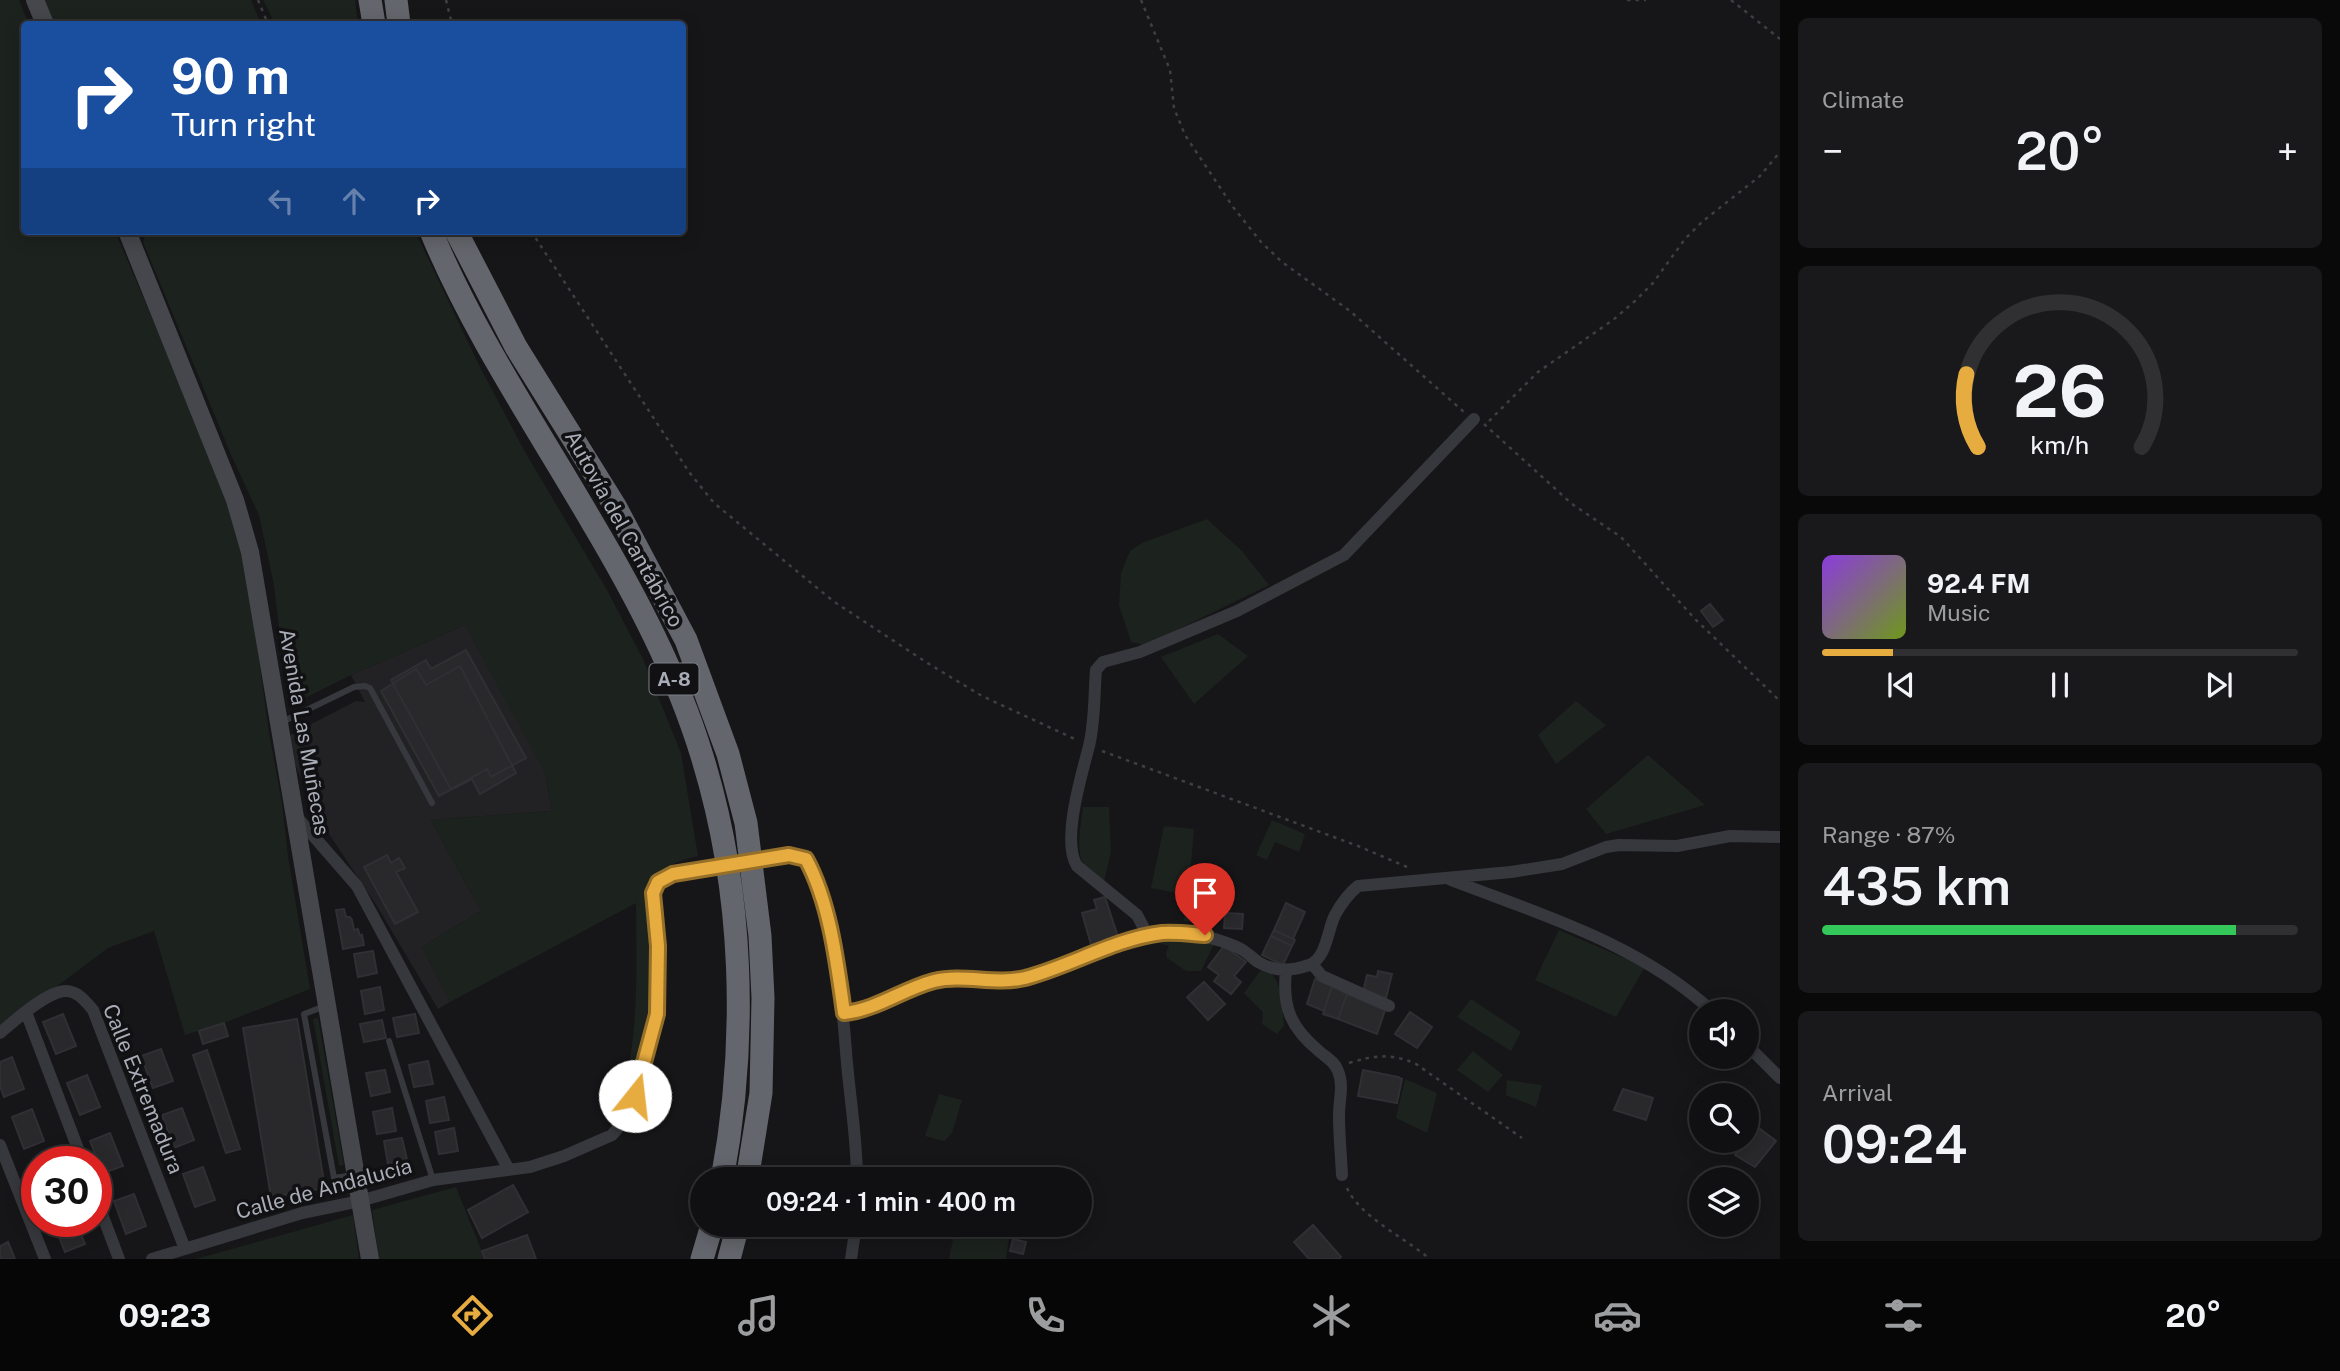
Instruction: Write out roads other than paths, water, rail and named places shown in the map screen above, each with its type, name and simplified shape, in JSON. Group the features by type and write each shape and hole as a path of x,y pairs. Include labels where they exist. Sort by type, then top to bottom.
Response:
{"highway":[{"path":"370,0 374,21"},
{"path":"396,0 399,21"},
{"name":"Autovía del Cantábrico","path":"433,235 495,357 637,601 675,682 702,756 723,841 736,932 736,1065 724,1167"},
{"name":"Autovía del Cantábrico","path":"458,235 516,347 615,506 679,627 728,754 746,823 760,936 763,998 761,1093 749,1167"},
{"path":"702,1259 708,1237"},
{"path":"729,1259 735,1237"}],"street":[{"path":"35,0 44,21"},
{"name":"Avenida Las Muñecas","path":"129,235 235,500 250,552 370,1259"},
{"path":"1148,936 1137,915 1077,866 1072,858 1070,845 1078,789 1089,745 1096,670 1103,662 1140,652 1237,611 1344,555 1479,422"},
{"path":"295,814 357,886 508,1168"},
{"path":"857,1167 844,1013 863,1011 901,992 932,981 952,978 1002,981 1024,978 1148,936 1165,933 1205,935 1240,948 1261,964 1286,971 1312,964 1321,956 1335,916 1349,893 1358,887 1562,864 1606,847 1619,845 1677,846 1730,836 1780,837"},
{"name":"Calle de Andalucía","path":"152,1259 302,1213 360,1201 433,1180 530,1167 612,1135 629,1115 657,1014 658,946 653,893 658,882 673,874 789,855 806,859 814,875 837,961 844,1013"},
{"path":"1442,879 1623,949 1663,972 1697,999"},
{"path":"1312,964 1322,976 1390,1006"},
{"path":"1286,971 1286,1007 1293,1024 1304,1038 1338,1069 1341,1081 1339,1114 1342,1175"},
{"name":"Calle Extremadura","path":"0,1033 50,995 67,991 82,997 93,1010 185,1249"},
{"path":"26,1012 77,1146"},
{"path":"1759,1057 1780,1078"},
{"path":"0,1145 45,1259"},
{"path":"111,1237 119,1259"},
{"path":"851,1259 854,1237"}],"lane":[{"path":"278,724 354,688 370,688 432,803"},
{"path":"389,1041 433,1180"}]}
